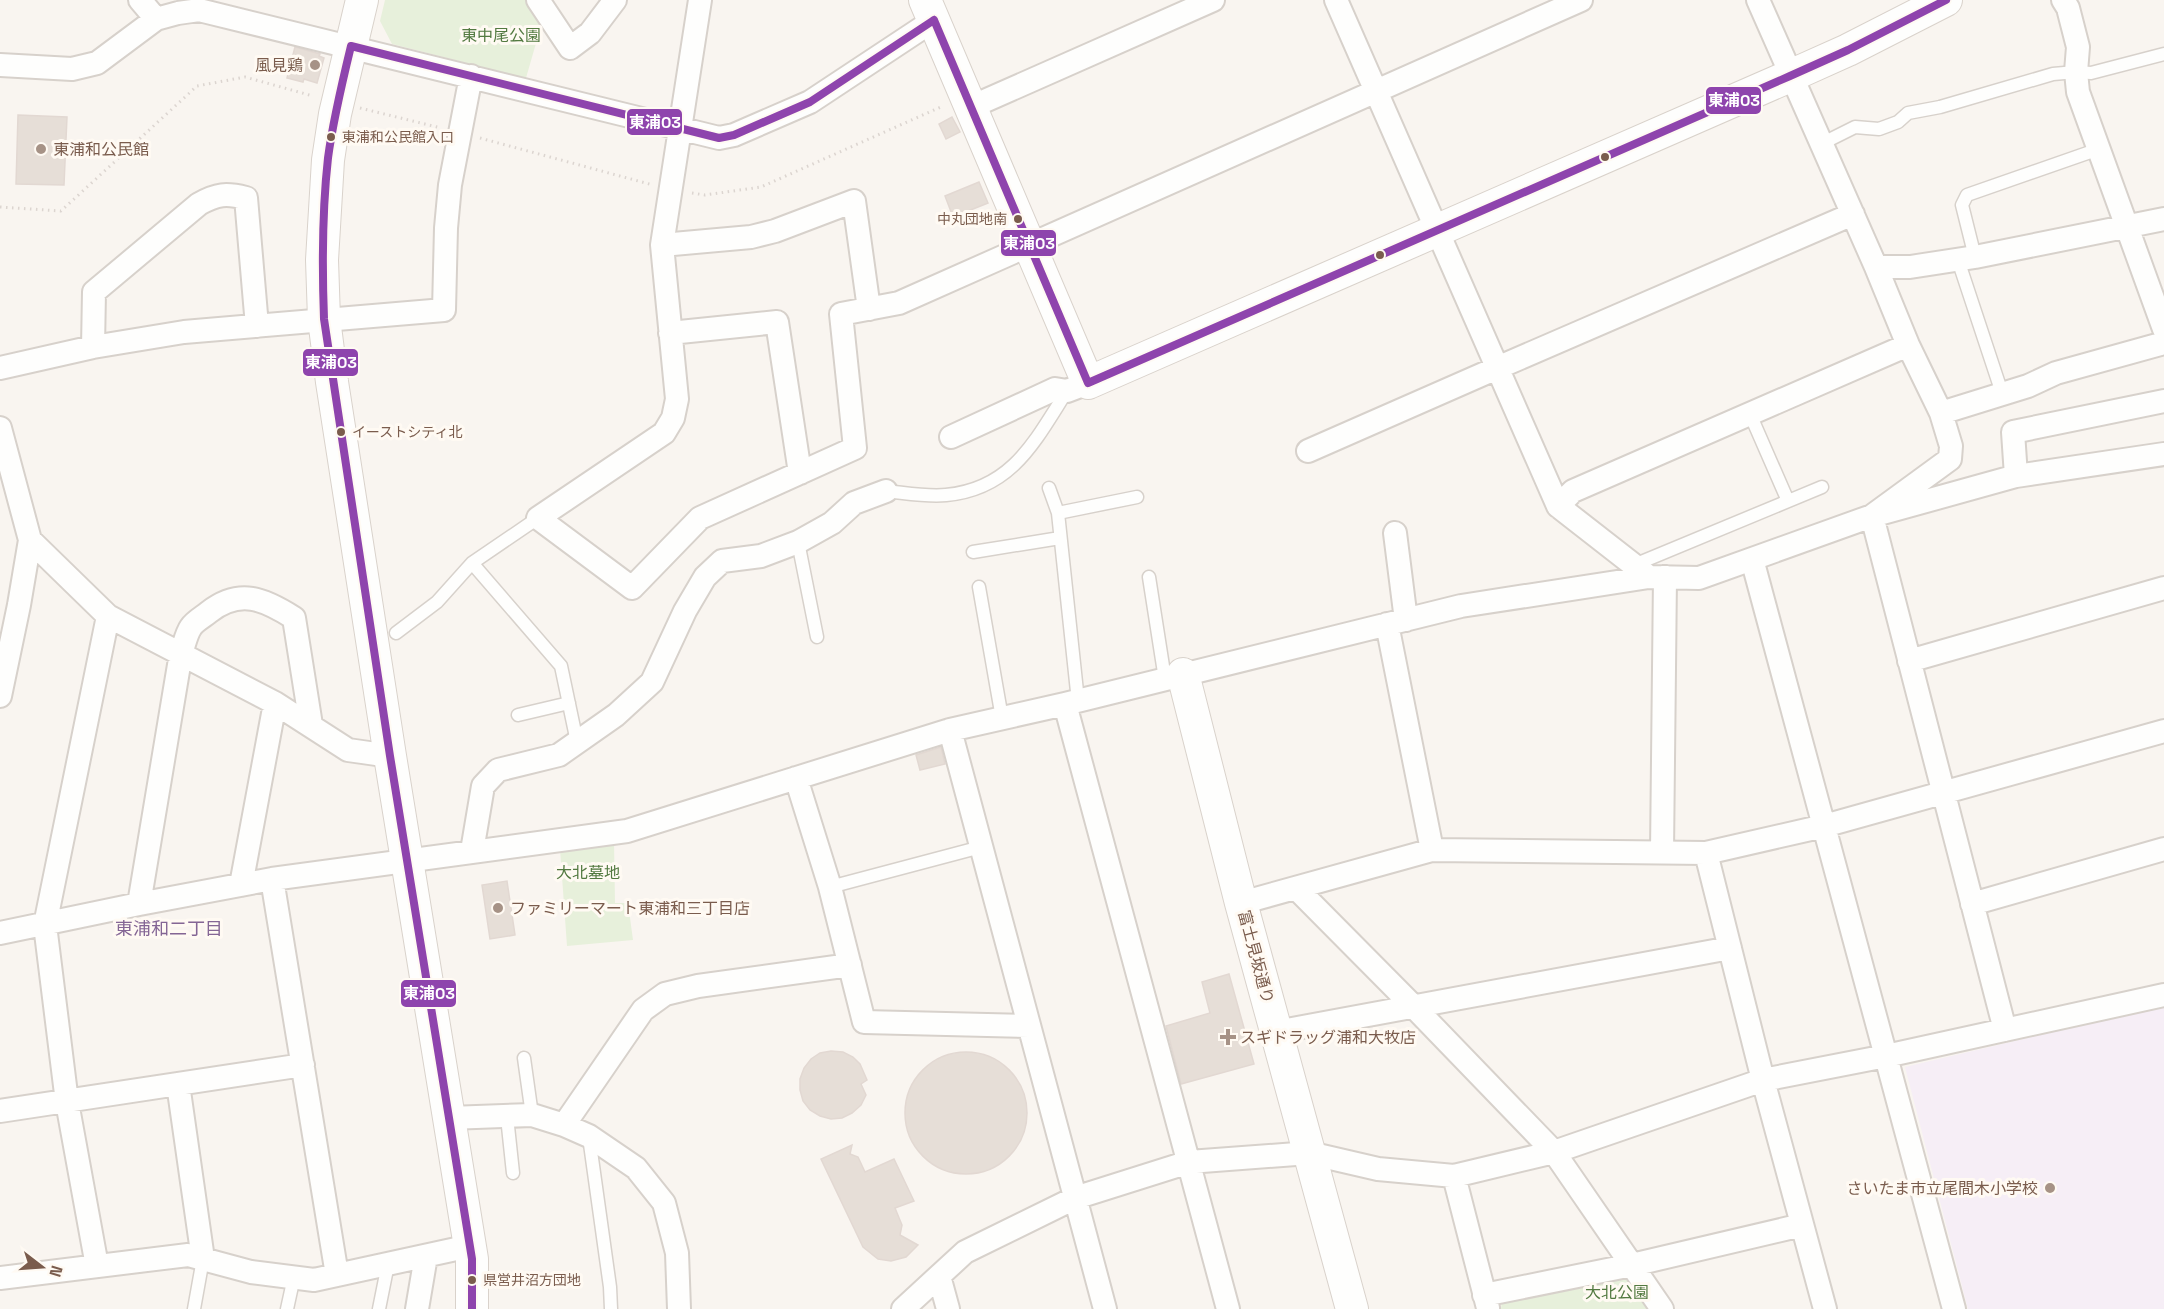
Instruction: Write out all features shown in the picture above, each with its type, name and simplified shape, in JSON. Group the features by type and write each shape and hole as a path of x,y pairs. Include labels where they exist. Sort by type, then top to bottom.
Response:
{"street":[{"path":"140,0 156,19"},
{"path":"362,0 335,114 328,160 322,260 324,319 390,756 472,1259 472,1309"},
{"path":"538,0 570,48 590,33 615,0"},
{"path":"700,0 678,128 662,244 677,399 673,418 664,433 538,518 633,588 700,518 855,448 841,314 898,303 1581,0"},
{"path":"971,107 1213,0"},
{"path":"1336,0 1558,506 1649,573"},
{"path":"1758,0 1908,345 1941,413 1951,447 1950,459 1872,516"},
{"path":"951,437 1055,389 1078,387 1790,76 1848,50 1946,0"},
{"path":"2063,0 2068,8 2078,47 2076,72 2078,93 2164,329"},
{"path":"0,65 72,69 97,63 156,19 199,10 235,9 351,46 719,138 734,135 810,102 929,10 1030,245 1078,387"},
{"path":"0,368 93,347 184,332 444,310 446,228 450,185 471,76"},
{"path":"93,347 94,292 199,204 214,196 232,194 246,198 257,326"},
{"path":"662,244 752,237 775,231 854,201 869,309"},
{"path":"1308,451 1853,214"},
{"path":"1876,267 1910,267 1966,258 2164,219"},
{"path":"670,333 777,322 800,472"},
{"path":"1941,413 2028,386 2056,373 2164,344"},
{"path":"1558,506 1573,491 1908,345"},
{"path":"2016,476 2013,432 2164,401"},
{"path":"0,428 30,540 108,616 275,703 348,750 390,756"},
{"path":"0,933 272,879 627,831 950,729 1072,702 1461,606 1649,573 1699,578 1872,516 2016,476 2164,454"},
{"path":"472,851 483,786 498,770 559,755 616,715 652,682 695,594 705,577 722,561 761,556 798,542 832,523 854,503 886,491"},
{"path":"1872,516 2005,1030"},
{"path":"1395,533 1396,622 1432,850"},
{"path":"0,696 10,602 30,540"},
{"path":"1752,559 1954,1309"},
{"path":"1649,573 1662,852"},
{"path":"1909,661 2164,588"},
{"path":"139,904 181,653 190,627 220,603 236,598 255,598 272,604 294,618 311,725"},
{"path":"97,1266 67,1102 45,925 108,616"},
{"name":"富士見坂通り","path":"1174,677 1241,903 1352,1309"},
{"path":"1072,702 1228,1309"},
{"path":"242,885 275,703"},
{"path":"950,729 1104,1309"},
{"path":"1241,903 1432,850 1706,853 1824,826 2164,731"},
{"path":"796,778 830,887 864,1022 1029,1026"},
{"path":"1972,904 2164,849"},
{"path":"1706,853 1763,1080 1825,1309"},
{"path":"272,879 337,1275"},
{"path":"1296,888 1554,1152 1662,1309"},
{"path":"1276,1032 1730,948"},
{"path":"564,1125 643,1010 665,994 698,986 850,965"},
{"path":"903,1309 965,1252 1075,1198 1189,1162 1309,1153 1378,1169 1454,1176 1554,1152 1763,1080 1886,1056 2164,995"},
{"path":"0,1111 303,1065"},
{"path":"178,1084 203,1259"},
{"path":"449,1118 532,1115 589,1136 636,1167 664,1203 677,1253 679,1309"},
{"path":"1454,1176 1486,1302 1802,1224"},
{"path":"0,1278 189,1255 251,1272 314,1280 470,1246"},
{"path":"417,1309 426,1256"},
{"path":"939,1276 948,1309"}],"lane":[{"path":"1821,144 1854,127 1879,129 1899,122 1908,113 1940,107 2053,74 2091,73 2164,54"},
{"path":"2002,393 1966,258 1962,205 1967,195 2099,149"},
{"path":"886,491 946,495 990,483 1006,474 1078,387"},
{"path":"1750,414 1788,501"},
{"path":"1649,573 1788,501 1822,487"},
{"path":"1049,488 1058,513 1072,702"},
{"path":"1058,513 1137,497"},
{"path":"396,633 437,602 472,563 538,518"},
{"path":"973,552 1060,538"},
{"path":"798,542 817,637"},
{"path":"472,563 561,666 578,742"},
{"path":"1149,577 1174,677"},
{"path":"979,587 1002,718"},
{"path":"519,715 569,703"},
{"path":"830,887 981,847"},
{"path":"524,1058 532,1115"},
{"path":"507,1117 513,1173"},
{"path":"589,1136 611,1309"},
{"path":"194,1309 203,1259"},
{"path":"379,1309 388,1264"},
{"path":"287,1309 294,1277"}],"shaded area":[{"name":"さいたま市立尾間木小学校","path":"2164,1006 2164,1309 1968,1309 1905,1067"}],"green space":[{"name":"東中尾公園","path":"385,0 530,0 543,19 526,78 392,44 380,21"},
{"name":"大北墓地","path":"614,841 615,903 628,903 633,940 567,946 560,849"},
{"name":"大北公園","path":"1625,1273 1651,1309 1501,1309 1502,1299"}],"building":[{"path":"295,47 320,54 319,56 324,58 317,83 304,79 303,82 287,78"},
{"path":"18,115 67,117 64,185 16,184"},
{"path":"952,117 960,132 946,139 939,124"},
{"path":"979,182 988,203 953,217 945,196"},
{"path":"941,747 945,764 920,770 916,755"},
{"path":"507,881 515,935 490,939 482,885"},
{"path":"1229,974 1254,1064 1181,1084 1166,1026 1210,1013 1202,982"},
{"path":"843,1052 853,1057 860,1064 867,1080 861,1084 866,1095 861,1105 842,1118 831,1119 810,1110 803,1101 800,1079 811,1059 820,1053"},
{"path":"966,1052 989,1057 1009,1070 1022,1090 1027,1113 1022,1136 1009,1156 989,1169 966,1174 943,1169 923,1156 910,1136 905,1113 910,1090 923,1070 943,1057"},
{"path":"852,1145 850,1154 858,1157 865,1172 894,1159 914,1201 895,1208 902,1225 900,1235 918,1245 906,1257 891,1261 878,1259 863,1247 821,1159"}],"transit line":[{"name":"東浦03","path":"1088,383 1790,76 1848,50 1946,0"},
{"name":"東浦03","path":"934,20 1088,383"},
{"name":"東浦03","path":"351,46 719,138 734,135 810,102 934,20"},
{"name":"東浦03","path":"351,46 328,158 323,239 324,319 390,756 472,1259 472,1309"}],"place":[{"name":"風見鶏","path":"315,65"},
{"name":"東浦和公民館入口","path":"331,137"},
{"name":"東浦和公民館","path":"41,149"},
{"name":"中丸団地南","path":"1018,219"},
{"name":"イーストシティ北","path":"341,432"},
{"name":"ファミリーマート東浦和三丁目店","path":"498,908"},
{"name":"スギドラッグ浦和大牧店","path":"1228,1037"},
{"name":"さいたま市立尾間木小学校","path":"2050,1188"},
{"name":"県営井沼方団地","path":"472,1280"}],"district":[{"name":"東浦和二丁目","path":"169,928"}]}
